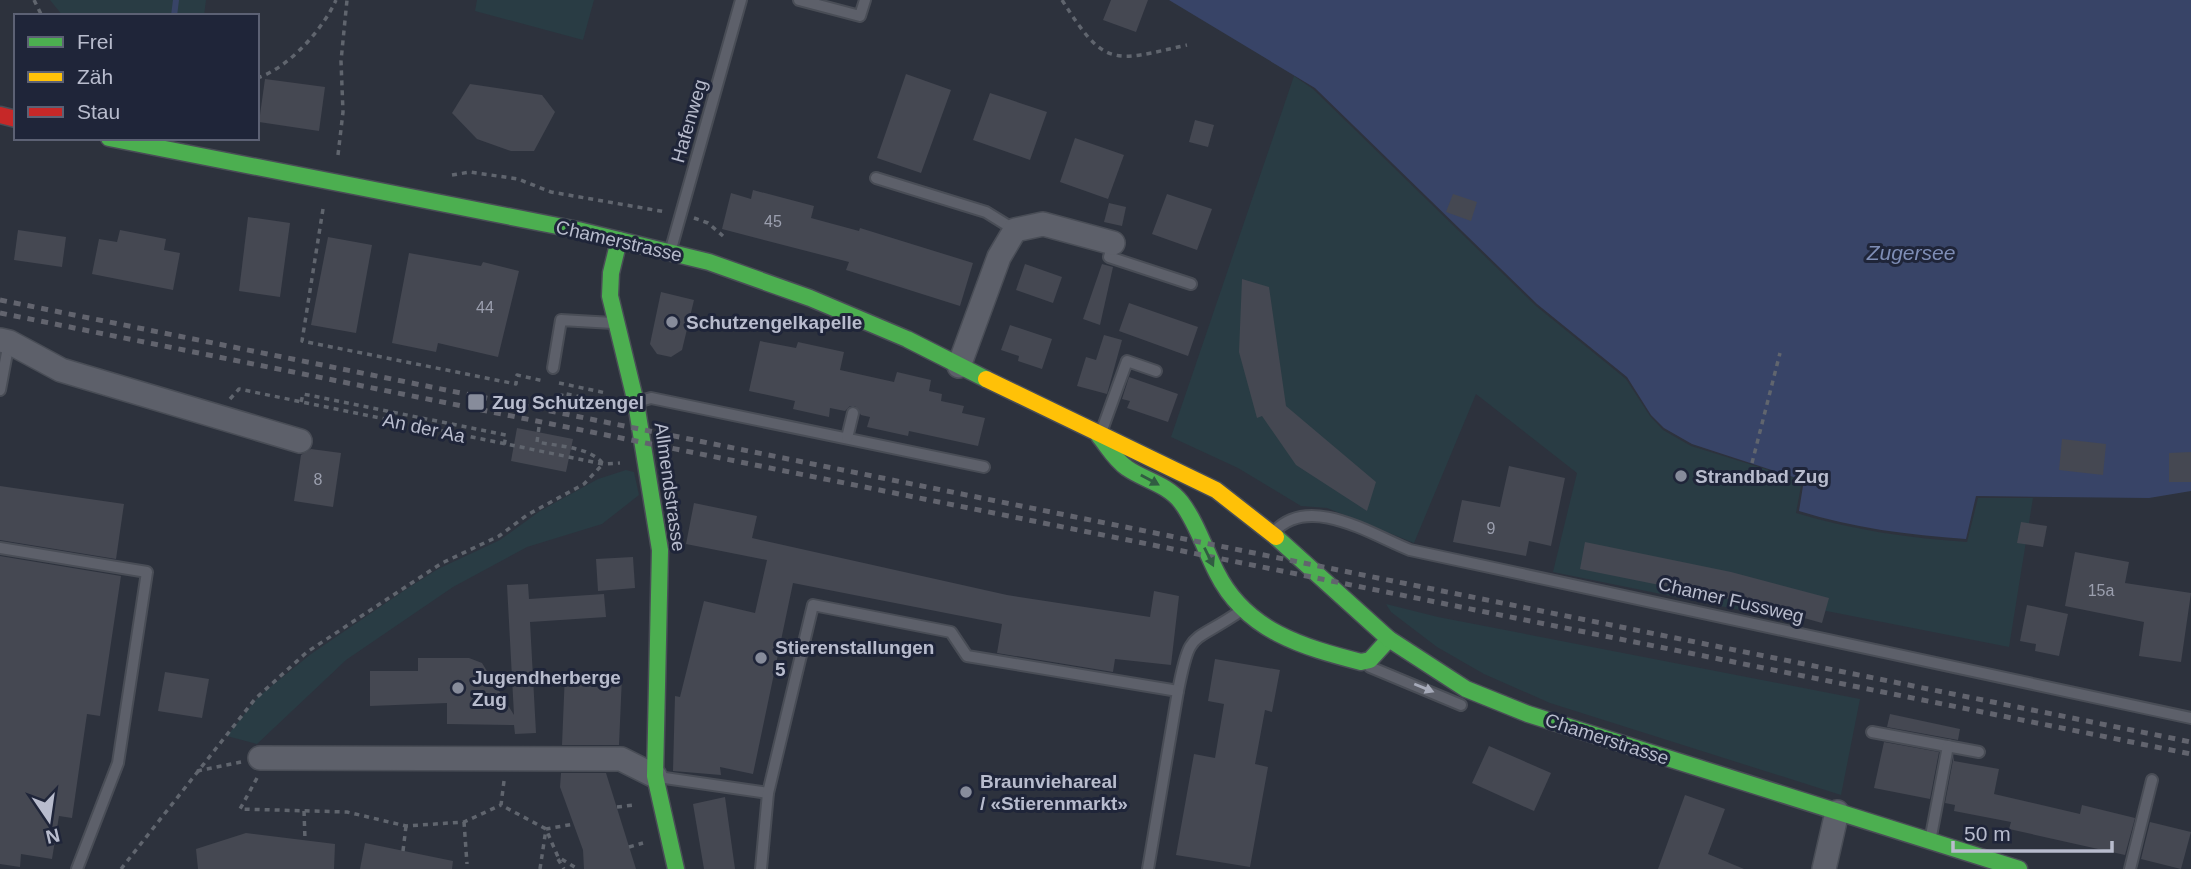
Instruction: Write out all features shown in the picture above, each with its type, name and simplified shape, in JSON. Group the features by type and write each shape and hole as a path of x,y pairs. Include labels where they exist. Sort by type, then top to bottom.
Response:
{"main road":[{"name":"Chamerstrasse","path":"119,140 619,240 709,262 810,298 907,339 1099,436 1169,465 1216,491 1272,534 1390,639 1455,683 1528,715 1834,823 1930,841 2019,869"},
{"name":"Allmendstrasse","path":"619,240 611,273 610,296 636,403 660,550 655,776 676,869"},
{"name":"Chamerstrasse","path":"1099,436 1124,465 1172,491 1182,503 1223,585 1241,611 1267,631 1293,643 1361,662"},
{"path":"1361,662 1370,660 1390,639"}],"street":[{"path":"960,366 999,257 1015,230 1043,224 1113,243"},
{"path":"5,341 61,370 300,441"},
{"path":"264,758 621,759 655,776"},
{"path":"1824,869 1834,823"}],"lane":[{"name":"Hafenweg","path":"670,252 741,0"},
{"path":"799,0 860,16 865,0"},
{"path":"876,178 986,212 1015,230"},
{"path":"1113,243 1109,257 1191,284"},
{"path":"552,368 561,320 616,323"},
{"path":"0,390 5,341"},
{"path":"1099,436 1127,361 1156,371"},
{"path":"636,403 651,398 984,467"},
{"path":"847,438 853,413"},
{"name":"Chamer Fussweg","path":"1272,534 1289,518 1304,515 1327,517 1410,550 1623,594 2003,680 2191,718"},
{"path":"0,548 147,572 118,764 77,869"},
{"path":"761,869 768,793 813,605 951,632 968,656 1178,691"},
{"path":"1148,869 1178,691 1189,645 1198,635 1241,611"},
{"path":"1361,662 1468,708"},
{"path":"1872,732 1979,752"},
{"path":"1930,841 1948,746"},
{"path":"655,776 768,793"},
{"path":"2130,869 2152,780"}],"path":[{"path":"259,77 307,43 328,18 336,0"},
{"path":"338,158 343,112 341,61 347,0"},
{"path":"1062,0 1087,40 1112,56 1143,55 1187,45"},
{"path":"324,207 302,341 516,384 517,376 595,390 608,393 611,403 562,393 559,408"},
{"path":"1752,464 1780,353"},
{"name":"An der Aa","path":"215,416 239,389 504,446 603,464 646,463"},
{"path":"301,402 303,394 506,435 504,446"},
{"path":"121,869 195,771 255,699 307,652 442,563 499,536 527,515 584,484 603,464 598,456 587,452 537,442 540,427"},
{"path":"195,771 264,758"},
{"path":"264,758 240,809 347,812 406,826 464,822 501,804"},
{"path":"501,804 506,758"},
{"path":"501,804 546,829 564,869"},
{"path":"304,811 305,840"},
{"path":"464,822 467,864"},
{"path":"546,829 573,824"},
{"path":"403,851 406,826"},
{"path":"540,869 546,829"},
{"path":"558,857 578,869"}],"shaded area":[{"path":"50,0 206,0 204,14 61,14"},
{"path":"477,0 594,0 583,40 475,11"},
{"path":"1294,76 1313,89 1536,306 1626,379 1650,416 1663,430 1691,446 1795,478 1801,486 1796,513 1881,532 1967,542 1978,498 2033,498 2009,647 1781,602 1779,618 1553,572 1577,473 1476,394 1414,543 1327,508 1301,506 1238,468 1171,437"},
{"path":"626,470 634,472 639,495 602,524 527,547 453,587 346,660 257,744 227,736 258,697 311,654 405,590 438,569 500,540 540,511 598,479"},
{"path":"1386,604 1438,617 1860,699 1841,795 1550,703 1484,674 1437,647 1391,612"}],"water":[{"name":"Zugersee","path":"1169,0 2191,0 2191,491 2149,498 1976,496 1966,539 1881,530 1799,511 1803,486 1796,478 1692,444 1664,428 1651,415 1627,377 1537,304 1315,88"}],"building":[{"path":"1111,0 1148,0 1136,32 1103,20"},
{"path":"906,74 951,90 921,173 877,158"},
{"path":"265,79 325,87 319,131 259,122"},
{"path":"470,84 542,95 555,112 534,151 511,151 477,139 452,113"},
{"path":"990,93 1047,112 1030,160 973,140"},
{"path":"1195,120 1214,125 1208,147 1189,142"},
{"path":"1075,138 1124,155 1108,199 1060,182"},
{"path":"753,190 814,206 811,218 859,231 860,228 973,263 960,306 846,270 849,262 722,229 731,193 751,199"},
{"path":"1167,194 1212,209 1197,250 1152,234"},
{"path":"1453,194 1477,202 1471,221 1446,212"},
{"path":"1109,203 1126,207 1122,226 1104,222"},
{"path":"248,217 290,223 280,297 239,291"},
{"path":"18,230 66,237 62,267 14,260"},
{"path":"120,230 166,239 164,250 180,253 173,290 92,274 99,239 117,242"},
{"path":"328,237 372,245 356,333 311,325"},
{"path":"409,253 481,266 483,262 519,271 498,357 438,343 436,352 392,343"},
{"path":"1025,264 1062,277 1053,303 1016,290"},
{"path":"1102,264 1113,267 1100,325 1083,319"},
{"path":"1242,279 1269,287 1286,406 1376,482 1367,511 1296,465 1262,416 1257,418 1239,352"},
{"name":"Schutzengelkapelle","path":"661,292 694,300 682,350 671,357 657,354 650,344"},
{"path":"1129,303 1198,327 1188,356 1119,331"},
{"path":"1010,325 1052,339 1042,369 1018,361 1019,356 1001,350"},
{"path":"1104,335 1122,340 1107,394 1077,386 1086,357 1096,360"},
{"path":"760,341 796,348 798,342 844,352 840,370 894,382 897,372 931,380 929,391 942,394 941,401 964,406 962,413 985,418 978,446 909,431 908,436 867,427 870,417 861,415 855,406 850,406 845,411 830,408 829,417 793,409 795,401 749,391"},
{"path":"1129,377 1178,394 1168,422 1127,408 1130,401 1122,399"},
{"path":"517,428 573,439 566,472 511,461"},
{"path":"2062,439 2106,444 2103,475 2059,470"},
{"path":"311,449 341,453 333,507 294,501 301,455"},
{"path":"2191,452 2191,482 2169,482 2169,453"},
{"path":"1509,466 1565,478 1551,546 1529,541 1526,556 1453,542 1462,500 1500,507"},
{"path":"0,486 124,504 116,559 0,540"},
{"path":"694,503 757,516 752,538 1007,595 1150,617 1154,591 1179,596 1171,665 1115,659 1113,672 997,653 1002,624 793,583 753,774 720,767 721,775 673,771 675,696 680,697 704,601 755,613 767,560 686,544"},
{"path":"2021,522 2047,526 2043,547 2017,543"},
{"path":"1585,542 1731,572 1829,598 1822,623 1754,604 1580,569"},
{"path":"2075,552 2129,562 2125,583 2191,593 2181,662 2139,656 2144,622 2065,606"},
{"path":"0,556 121,576 100,716 87,714 72,818 59,816 52,859 21,854 20,867 0,864"},
{"path":"633,557 635,588 598,591 596,559"},
{"path":"528,584 529,599 604,594 606,617 530,622 536,733 515,734 514,725 447,724 447,703 370,706 370,671 418,671 418,658 469,658 482,663 514,715 507,585"},
{"path":"2027,605 2068,614 2059,656 2035,651 2036,644 2020,641"},
{"path":"1215,659 1280,670 1272,712 1265,710 1255,764 1268,767 1250,867 1176,855 1194,754 1215,758 1224,704 1208,701"},
{"path":"165,672 209,679 202,718 158,711"},
{"path":"565,673 622,676 619,745 562,745"},
{"path":"1890,714 1960,729 1958,740 1887,727"},
{"path":"1884,742 1939,752 1930,799 1874,788"},
{"path":"1489,746 1551,773 1534,811 1472,783"},
{"path":"1954,755 1954,761 1999,769 1994,794 2080,814 2082,805 2135,818 2125,855 2009,829 2011,822 1954,811 1955,805 1945,803"},
{"path":"561,773 606,773 636,869 584,869 583,850 560,787"},
{"path":"1685,795 1725,809 1708,854 1744,869 1658,869"},
{"path":"725,797 735,869 704,869 693,804"},
{"path":"2150,822 2191,832 2181,869 2141,859"},
{"path":"246,833 335,844 334,869 198,869 196,849"},
{"path":"365,843 453,861 452,869 360,869"}],"waterway":[{"path":"174,14 176,0"}],"railway":[{"path":"0,300 2191,742"},
{"path":"0,313 2191,754"}],"traffic: fast":[{"path":"119,140 578,230 709,262 810,298 907,339 986,379"},
{"path":"619,240 611,273 610,296 636,403 660,550 655,776 676,869"},
{"path":"1099,436 1123,465 1169,491 1181,502 1229,593 1260,623 1298,643 1361,662 1370,660 1389,639"},
{"path":"1276,537 1389,639 1466,689 1528,714 2019,869"}],"traffic: slow":[{"path":"986,379 1216,490 1276,537"}],"traffic: jam":[{"path":"0,115 14,118"}],"place":[{"name":"Schutzengelkapelle","path":"672,322"},
{"name":"Zug Schutzengel","path":"476,402"},
{"name":"Strandbad Zug","path":"1681,476"},
{"name":"Stierenstallungen 5","path":"761,658"},
{"name":"Jugendherberge Zug","path":"458,688"},
{"name":"Braunviehareal / «Stierenmarkt»","path":"966,792"}]}
